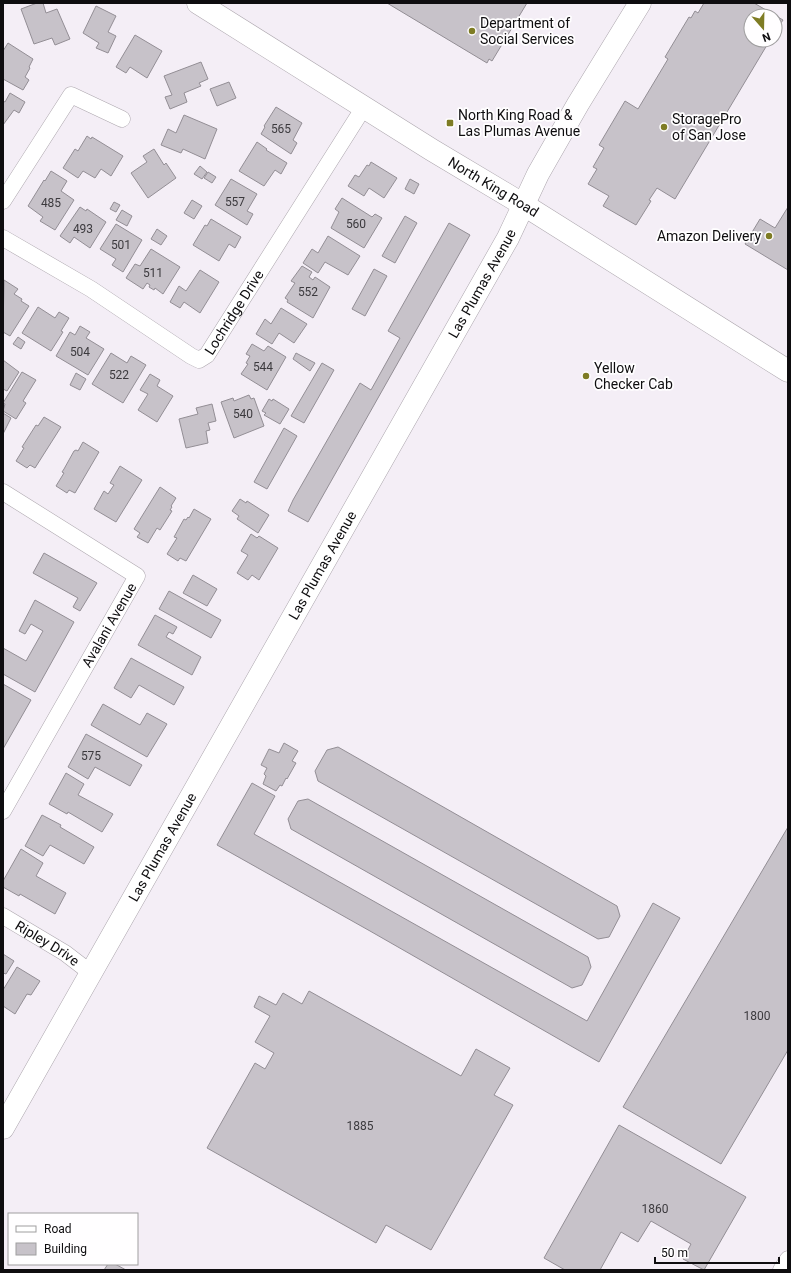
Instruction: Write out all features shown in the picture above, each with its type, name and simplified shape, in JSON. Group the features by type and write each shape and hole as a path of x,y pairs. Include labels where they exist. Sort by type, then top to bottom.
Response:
{"street":[{"name":"North King Road","path":"198,3 788,371"},
{"name":"Las Plumas Avenue","path":"4,1122 91,973 508,238 538,174 578,104 640,3"},
{"path":"3,201 71,95 122,119"},
{"name":"Lochridge Drive","path":"3,238 91,290 198,360 207,355 364,107"},
{"name":"Avalani Avenue","path":"3,492 137,576 3,811"},
{"name":"Ripley Drive","path":"3,916 65,953 91,973"}],"building":[{"path":"37,3 43,3 46,13 57,9 70,39 55,45 52,38 34,44 21,9"},
{"name":"Department of Social Services","path":"387,3 527,3 492,61 489,59 487,63"},
{"name":"StoragePro of San Jose","path":"704,3 754,3 763,8 743,8 743,48 765,48 675,199 657,188 636,225 603,206 609,196 588,184 597,169 593,167 604,148 599,145 625,101 638,109 668,59 665,57 689,17 691,18 695,11 698,13"},
{"path":"96,6 116,16 108,32 116,36 108,53 96,48 99,43 83,33"},
{"path":"135,35 162,51 147,78 130,67 126,73 116,67"},
{"path":"8,43 33,59 25,77 29,80 23,90 3,79 3,51"},
{"path":"201,62 208,79 199,83 201,86 184,93 187,102 170,109 165,97 172,95 164,76"},
{"path":"229,82 236,98 217,106 210,89"},
{"path":"10,93 25,102 19,113 14,110 3,125 3,101 5,102"},
{"path":"276,107 302,123 293,140 297,143 291,154 261,134 265,127 264,126"},
{"path":"184,115 217,129 205,159 183,149 181,153 161,145 168,129 176,133"},
{"path":"87,136 91,139 92,137 123,156 111,176 101,169 95,178 83,171 78,178 63,168 75,149 78,151"},
{"path":"257,142 267,149 266,150 287,163 281,174 275,170 264,186 239,171"},
{"path":"154,149 164,165 166,163 176,178 148,198 131,173 147,162 143,156"},
{"path":"371,162 397,178 384,198 369,188 364,196 348,186 355,175 359,177 367,165 369,166"},
{"path":"200,166 207,172 202,179 194,174"},
{"path":"51,171 67,181 61,191 74,200 55,230 40,221 43,217 28,206"},
{"path":"208,172 216,177 212,183 204,178"},
{"path":"231,179 257,194 247,211 253,214 247,225 215,205"},
{"path":"410,179 419,184 414,194 405,189"},
{"path":"342,198 372,217 375,214 382,218 364,248 331,228 339,212 335,209"},
{"path":"192,200 202,206 194,219 184,213"},
{"path":"114,202 120,205 116,212 110,209"},
{"path":"80,207 86,211 87,209 106,222 90,248 74,237 70,243 60,236"},
{"name":"Amazon Delivery","path":"788,207 788,270 745,244 760,219 775,228"},
{"path":"122,210 132,216 127,226 116,220"},
{"path":"405,216 417,223 395,263 382,256"},
{"path":"211,219 241,237 235,248 229,244 219,261 193,245 205,225 207,226"},
{"path":"449,223 470,235 308,522 288,511 293,500 360,383 371,390 400,338 388,331"},
{"path":"116,224 142,240 123,272 112,265 116,259 100,249"},
{"path":"157,229 167,236 161,245 151,239"},
{"path":"328,236 360,256 348,275 325,262 318,273 303,263 312,249 318,253"},
{"path":"151,249 180,267 163,294 155,288 154,290 149,287 150,285 147,283 143,289 126,278 135,264 140,266"},
{"path":"302,266 312,272 309,277 313,280 315,277 330,287 313,318 287,302 288,300 285,298 295,283 291,281"},
{"path":"374,269 387,276 365,316 352,309"},
{"path":"200,270 219,282 200,313 184,302 180,308 170,302 179,286 186,291"},
{"path":"4,280 18,289 14,294 29,306 10,336 3,332"},
{"path":"38,307 55,318 59,312 69,318 61,331 63,332 51,351 22,333"},
{"path":"281,308 307,324 294,343 279,333 272,344 256,334 265,319 271,324"},
{"path":"80,326 90,332 86,338 104,349 88,375 56,356 70,332 75,335"},
{"path":"18,337 25,342 21,349 13,344"},
{"path":"252,344 264,351 268,346 286,357 267,390 241,374 248,364 246,363 250,356 246,354"},
{"path":"111,353 127,363 131,356 146,365 123,403 92,384"},
{"path":"296,353 315,363 310,371 293,359"},
{"path":"3,360 19,372 7,391 3,389"},
{"path":"322,363 334,370 304,423 291,416"},
{"path":"22,372 36,380 23,401 26,403 16,419 3,411 5,404 3,403"},
{"path":"76,373 86,379 80,390 70,385"},
{"path":"150,374 160,380 157,386 173,396 157,422 138,410 148,394 140,390"},
{"path":"249,395 251,399 254,398 264,426 234,438 221,402 233,398 234,401"},
{"path":"269,399 272,401 273,399 289,409 280,424 264,415 266,413 262,411"},
{"path":"212,404 216,421 208,423 210,430 206,431 208,443 186,448 179,419 198,414 196,408"},
{"path":"3,413 11,418 3,434"},
{"path":"44,417 61,427 35,468 30,465 27,468 16,461 24,448 22,447 36,425 38,426"},
{"path":"284,428 297,436 267,489 254,482"},
{"path":"83,442 99,452 75,493 69,490 67,493 56,486 74,451 78,451"},
{"path":"120,466 142,480 116,522 94,509 104,491 108,494 114,485 110,483"},
{"path":"160,487 176,498 171,506 172,507 170,510 172,511 160,530 157,528 148,543 137,537 140,533 134,529"},
{"path":"240,499 246,503 247,501 269,515 258,533 237,519 239,516 232,511"},
{"path":"194,509 211,519 186,561 180,558 178,561 167,554 177,538 174,537 184,519 186,520 188,517 189,518"},
{"path":"251,534 257,538 259,536 278,548 259,580 252,575 248,580 237,573 248,555 241,551"},
{"path":"44,553 97,583 80,611 73,607 78,598 33,573"},
{"path":"193,575 217,589 207,606 183,593"},
{"path":"169,591 221,620 211,638 159,609"},
{"path":"35,600 74,622 35,692 3,674 3,648 26,661 43,631 31,624 25,634 19,631"},
{"path":"155,615 177,627 173,634 169,632 166,637 201,657 192,675 138,645"},
{"path":"131,658 184,687 174,705 139,685 131,698 114,688"},
{"path":"3,684 31,700 3,749"},
{"path":"103,704 140,725 147,713 167,724 147,757 91,725"},
{"path":"86,734 142,765 130,786 95,767 88,779 68,767"},
{"path":"284,743 298,751 292,761 296,763 282,786 280,785 276,791 263,784 266,776 264,774 267,768 261,765 269,749 279,753"},
{"path":"338,747 617,906 620,916 609,937 598,939 318,781 315,771 327,750"},
{"path":"66,773 84,784 78,795 113,814 102,832 68,812 67,814 49,804"},
{"path":"252,783 275,796 254,834 587,1021 653,903 680,918 599,1062 217,845"},
{"path":"308,799 588,957 591,967 582,985 572,988 291,829 288,819 298,801"},
{"path":"42,815 61,825 60,827 94,847 84,864 50,845 43,856 25,846"},
{"path":"788,827 788,1050 721,1164 623,1107"},
{"path":"21,849 43,863 36,876 66,893 55,914 20,894 19,896 3,887 3,881"},
{"path":"3,954 14,961 6,974 3,973"},
{"path":"17,967 40,981 31,995 27,994 15,1014 3,1006 3,990"},
{"path":"309,991 461,1076 476,1049 510,1068 494,1095 513,1105 431,1250 386,1225 376,1243 207,1148 255,1063 265,1069 274,1053 255,1042 270,1016 254,1007 259,996 276,1005 283,993 302,1004"},
{"path":"619,1125 746,1197 704,1270 683,1259 691,1244 651,1221 638,1242 621,1232 600,1270 565,1270 544,1258"},
{"path":"107,1265 117,1265 126,1270 104,1270"}],"place":[{"name":"Department of Social Services","path":"472,31"},
{"name":"North King Road & Las Plumas Avenue","path":"450,123"},
{"name":"StoragePro of San Jose","path":"664,127"},
{"name":"Amazon Delivery","path":"769,236"},
{"name":"Yellow Checker Cab","path":"586,376"}]}
